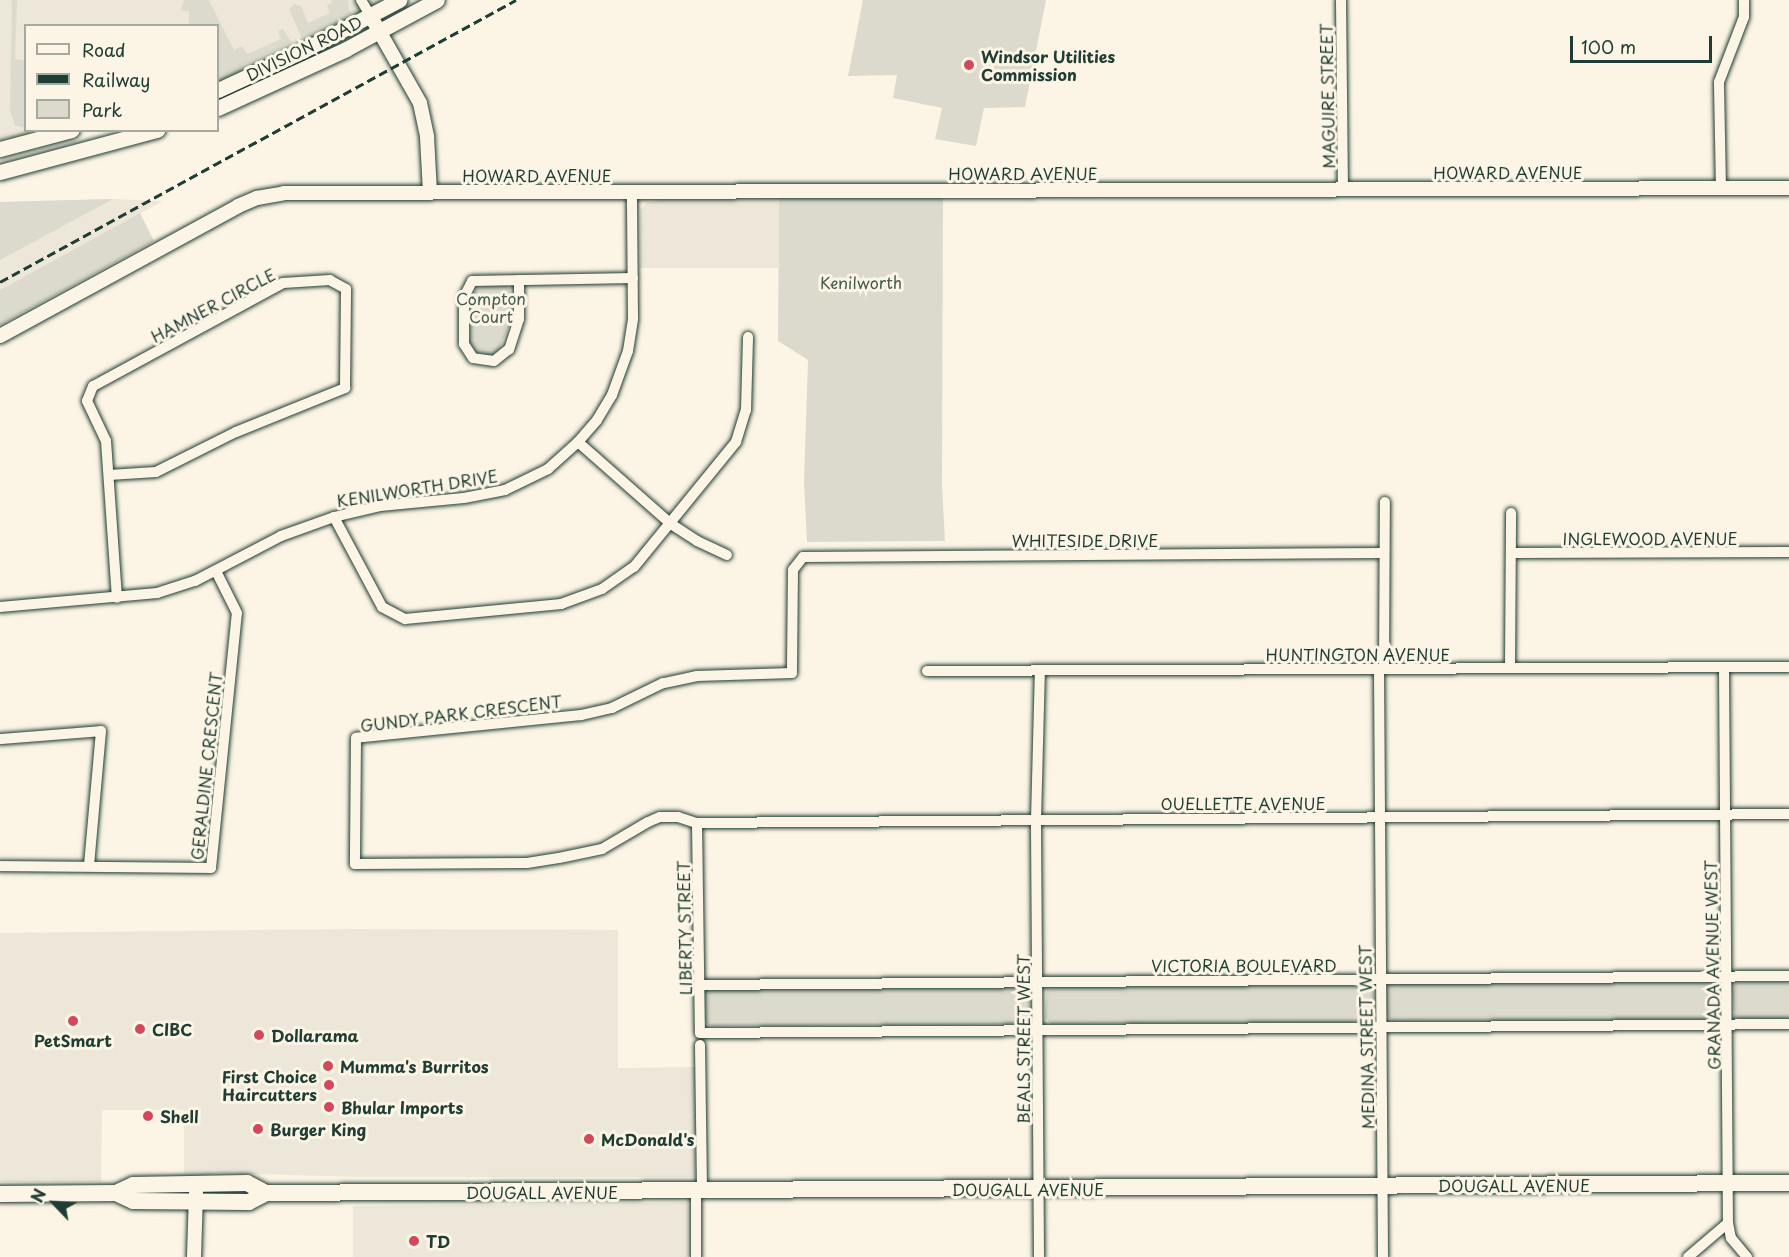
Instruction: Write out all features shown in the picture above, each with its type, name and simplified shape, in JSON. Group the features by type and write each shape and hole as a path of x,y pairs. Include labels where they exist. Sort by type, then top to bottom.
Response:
{"main road":[{"name":"DIVISION ROAD","path":"219,90 399,0"},
{"name":"DIVISION ROAD","path":"219,108 306,69 437,0"},
{"path":"6,147 64,132"},
{"path":"0,172 149,132"},
{"name":"DOUGALL AVENUE","path":"0,1194 117,1193 133,1185 197,1183 247,1183 266,1193"},
{"name":"DOUGALL AVENUE","path":"117,1193 133,1201 249,1202 266,1193 1789,1183"}],"street":[{"path":"361,0 420,104 427,137 430,192"},
{"name":"MAGUIRE STREET","path":"1341,0 1342,191"},
{"path":"1721,189 1719,82 1744,17 1744,0"},
{"name":"HOWARD AVENUE","path":"0,336 256,198 285,193 1789,188"},
{"name":"KENILWORTH DRIVE","path":"0,606 157,593 195,581 281,536 334,517 380,506 464,498 505,490 548,469 578,442 597,420 612,395 628,351 633,318 632,193"},
{"path":"519,280 519,319 509,349 494,361 473,358 464,344 464,297 472,281 519,280 633,278"},
{"name":"HAMNER CIRCLE","path":"109,475 156,472 236,432 345,388 346,289 330,280 283,283 93,386 87,401 106,441 117,598"},
{"path":"334,517 382,607 405,619 561,604 602,589 634,567 736,442 746,410 748,338"},
{"path":"578,442 671,524 697,541 726,555"},
{"name":"MEDINA STREET WEST","path":"1383,1257 1379,817 1385,502"},
{"path":"1510,668 1511,513"},
{"name":"INGLEWOOD AVENUE","path":"1511,553 1789,552"},
{"name":"WHITESIDE DRIVE","path":"793,570 803,557 1384,553"},
{"name":"GUNDY PARK CRESCENT","path":"698,823 678,817 660,817 602,849 527,863 355,864 356,738 581,715 612,708 663,683 697,676 792,673 793,570"},
{"name":"GERALDINE CRESCENT","path":"0,866 88,865 211,868 237,613 216,571"},
{"name":"HUNTINGTON AVENUE","path":"927,671 1789,667"},
{"name":"GRANADA AVENUE WEST","path":"1725,668 1728,1223 1731,1238 1747,1257"},
{"name":"BEALS STREET WEST","path":"1039,1257 1036,820 1040,670"},
{"path":"0,739 101,731 88,865"},
{"name":"OUELLETTE AVENUE","path":"698,823 1789,813"},
{"name":"LIBERTY STREET","path":"698,823 700,1033 1038,1030"},
{"name":"VICTORIA BOULEVARD","path":"700,985 1789,976"},
{"path":"1038,1030 1789,1024"},
{"path":"696,1257 700,1045"},
{"path":"194,1257 197,1183"},
{"path":"1688,1257 1728,1223"}],"shaded area":[{"path":"0,0 389,0 219,84 219,24 24,24 24,132 37,132 0,140"},
{"path":"779,198 778,268 640,268 640,210 647,203 666,199"},
{"path":"113,199 163,201 0,290 0,202"},
{"path":"352,929 618,930 618,1068 695,1067 695,1177 364,1177 218,1173 184,1178 184,1110 102,1110 101,1182 0,1182 0,933"},
{"path":"688,1202 688,1257 353,1257 353,1206"}],"green space":[{"path":"12,0 17,0 15,59 24,60 24,128 15,125 10,111"},
{"path":"184,0 209,0 234,50 242,46 247,54 281,39 278,31 283,29 292,43 289,51 219,84 219,24 189,24 189,11 181,10"},
{"path":"331,0 348,0 349,11 352,12 349,19 309,41 302,38 289,9 294,4 301,6 308,23 330,13 327,5 332,3"},
{"path":"863,0 1046,0 1025,107 984,108 976,146 935,139 942,108 893,98 897,75 848,76"},
{"name":"Kenilworth","path":"943,197 942,486 945,541 807,542 804,482 808,360 778,341 779,198"},
{"path":"113,199 0,260 0,202"},
{"path":"140,213 154,241 0,325 0,290"},
{"name":"Compton Court","path":"483,285 505,285 510,288 513,317 499,349 493,355 485,356 472,349 470,343 471,293"},
{"path":"1713,981 1719,987 1719,1015 1714,1020 1392,1021 1386,1015 1385,989 1392,982"},
{"path":"1738,982 1789,982 1789,1020 1735,1018 1732,988"},
{"path":"1369,984 1374,988 1375,1017 1369,1022 1051,1024 1045,1018 1047,987"},
{"path":"1029,987 1032,1019 1026,1024 711,1026 704,1022 704,992 707,988"}],"railway":[{"path":"0,282 516,0"}],"place":[{"name":"Windsor Utilities Commission","path":"969,65"},
{"name":"PetSmart","path":"73,1021"},
{"name":"CIBC","path":"140,1029"},
{"name":"Dollarama","path":"259,1035"},
{"name":"Mumma's Burritos","path":"328,1066"},
{"name":"First Choice Haircutters","path":"329,1085"},
{"name":"Bhular Imports","path":"329,1107"},
{"name":"Shell","path":"148,1116"},
{"name":"Burger King","path":"258,1129"},
{"name":"McDonald's","path":"589,1139"},
{"name":"TD","path":"414,1241"}]}
